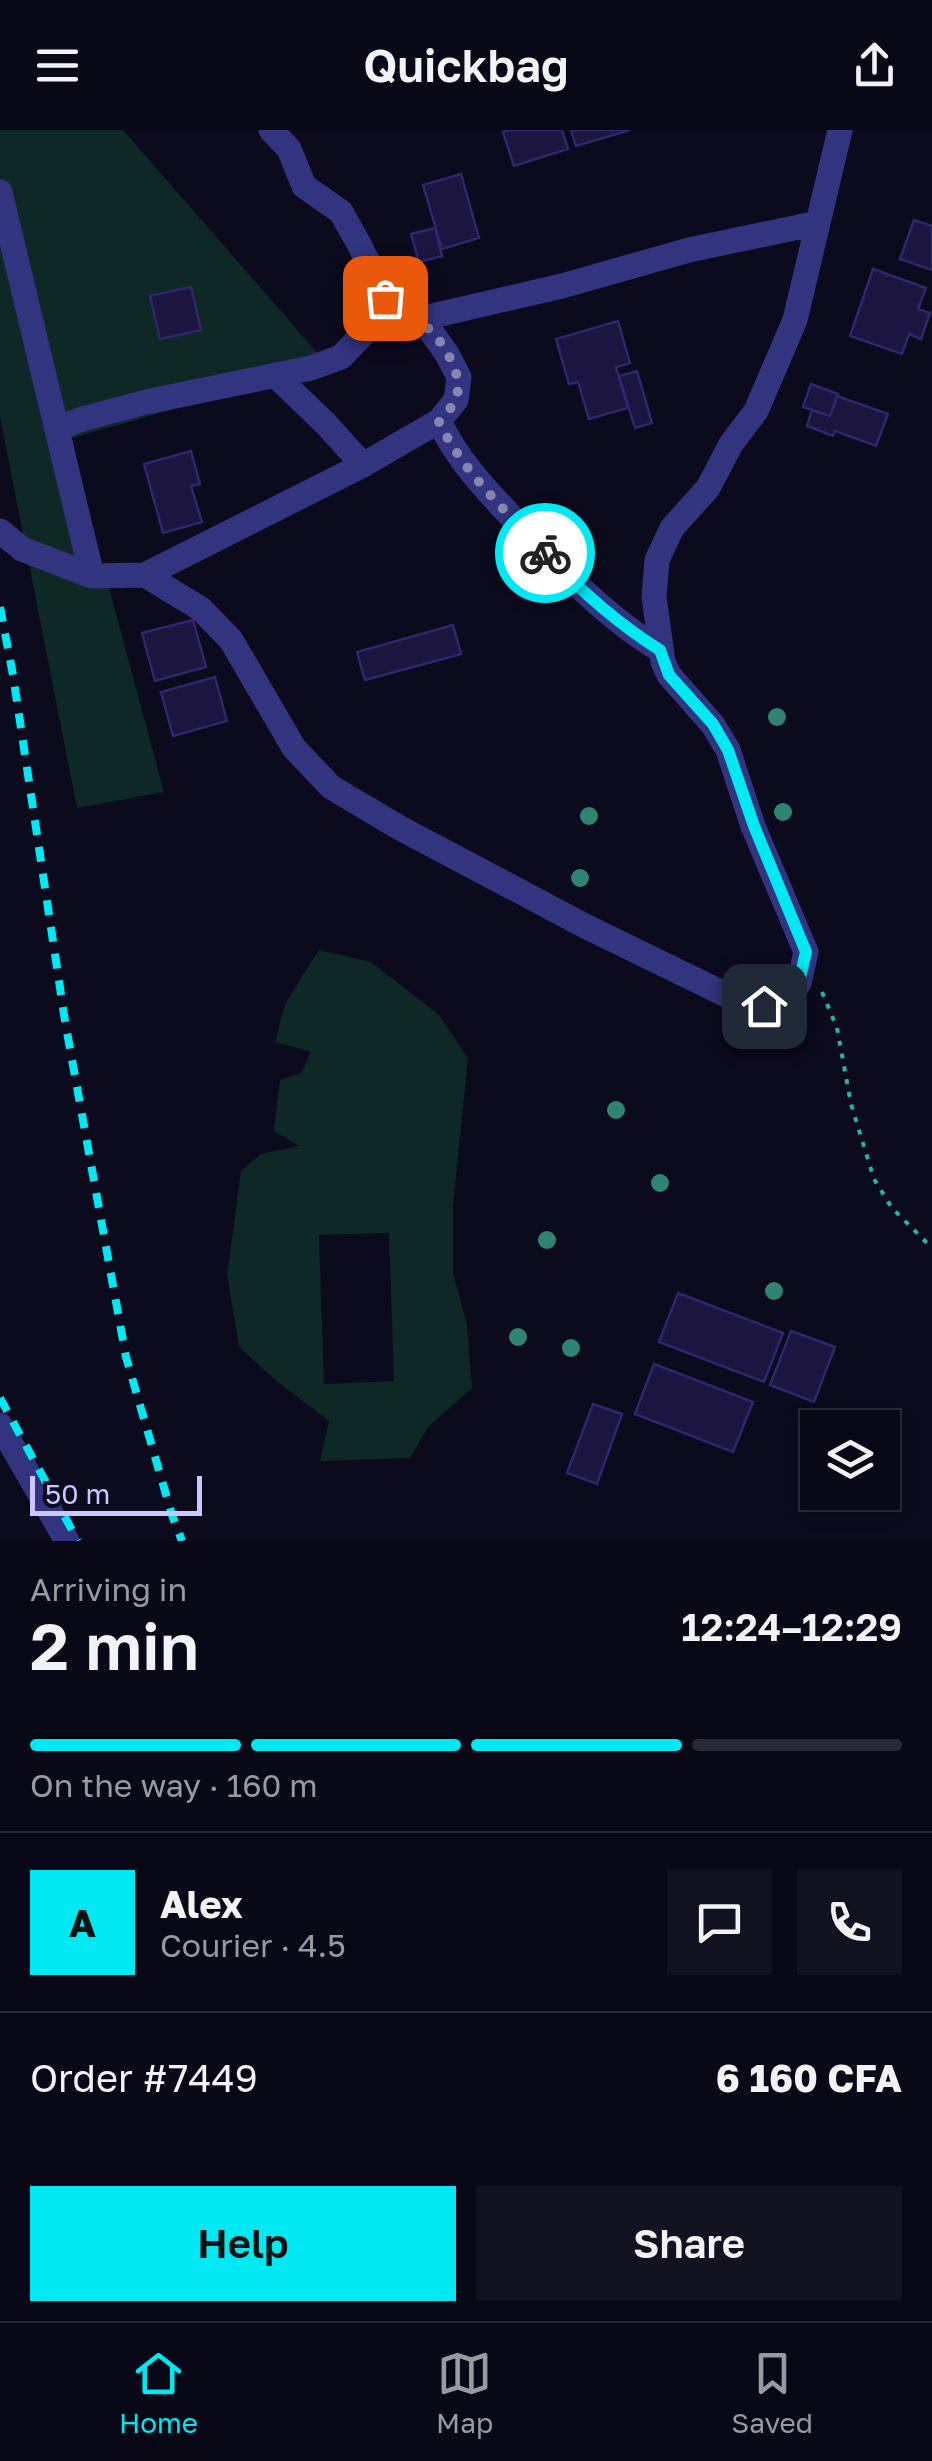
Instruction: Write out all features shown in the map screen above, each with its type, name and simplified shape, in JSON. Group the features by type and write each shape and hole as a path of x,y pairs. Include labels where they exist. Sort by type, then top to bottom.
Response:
{"street":[{"path":"0,531 22,548 92,576 145,575 363,465 439,422 456,400 459,377 447,354 430,330 390,307 342,212 304,186 289,149 271,130"},
{"path":"145,575 200,609 231,640 294,748 331,787 585,926 751,1006 764,1006 792,992 799,982 806,952 754,826 728,750 713,724 669,675 660,650 654,598 657,560 672,528 708,488 731,444 756,411 795,320 840,130"},
{"path":"0,192 92,576"},
{"path":"414,320 562,286 689,250 818,223"},
{"path":"58,430 114,410 311,368 341,357 390,307"},
{"path":"275,375 363,465"},
{"path":"439,422 460,457 554,562 613,616 660,650"},
{"path":"0,1425 67,1541"}],"path":[{"path":"837,1028 851,1104 874,1179 892,1208 932,1248"}],"green space":[{"path":"0,130 123,130 328,365 69,439 164,792 77,808 0,417"},
{"path":"319,950 371,962 439,1015 468,1058 453,1206 453,1273 467,1324 472,1388 428,1427 410,1458 320,1461 329,1421 239,1347 227,1275 241,1171 261,1154 299,1146 274,1131 280,1080 301,1073 311,1052 275,1042 285,1004","holes":["389,1233 394,1381 324,1384 319,1235"]}],"building":[{"path":"562,130 568,149 514,166 503,132"},
{"path":"571,130 630,130 576,146"},
{"path":"461,174 479,238 442,249 423,185"},
{"path":"914,220 932,226 932,270 900,259"},
{"path":"435,228 442,256 419,262 411,234"},
{"path":"873,269 926,288 918,309 930,313 921,339 909,334 902,354 850,336"},
{"path":"191,287 201,330 160,339 150,296"},
{"path":"618,321 630,363 616,367 628,408 589,419 578,382 569,384 556,339"},
{"path":"637,371 652,423 635,428 619,376"},
{"path":"811,384 838,394 830,416 803,407"},
{"path":"837,396 888,414 876,446 807,426 812,410 830,416"},
{"path":"191,451 200,484 191,486 202,522 163,533 144,464"},
{"path":"193,620 206,667 155,681 142,633"},
{"path":"453,625 461,654 365,680 357,652"},
{"path":"215,677 227,721 173,736 161,692"},
{"path":"678,1293 783,1333 764,1382 659,1342"},
{"path":"791,1331 835,1347 814,1402 770,1385"},
{"path":"654,1364 753,1402 733,1452 635,1414"},
{"path":"593,1404 622,1414 597,1484 567,1473"}],"railway":[{"path":"0,607 65,1021 126,1357 182,1541"},
{"path":"0,1398 78,1541"}],"way so far":[{"path":"385,298 398,314 430,330 447,354 459,377 456,400 439,422 460,457 545,553"}],"route":[{"path":"545,553 613,616 660,650 669,675 713,724 728,750 754,826 806,952 799,982 792,992 764,1006"}]}
